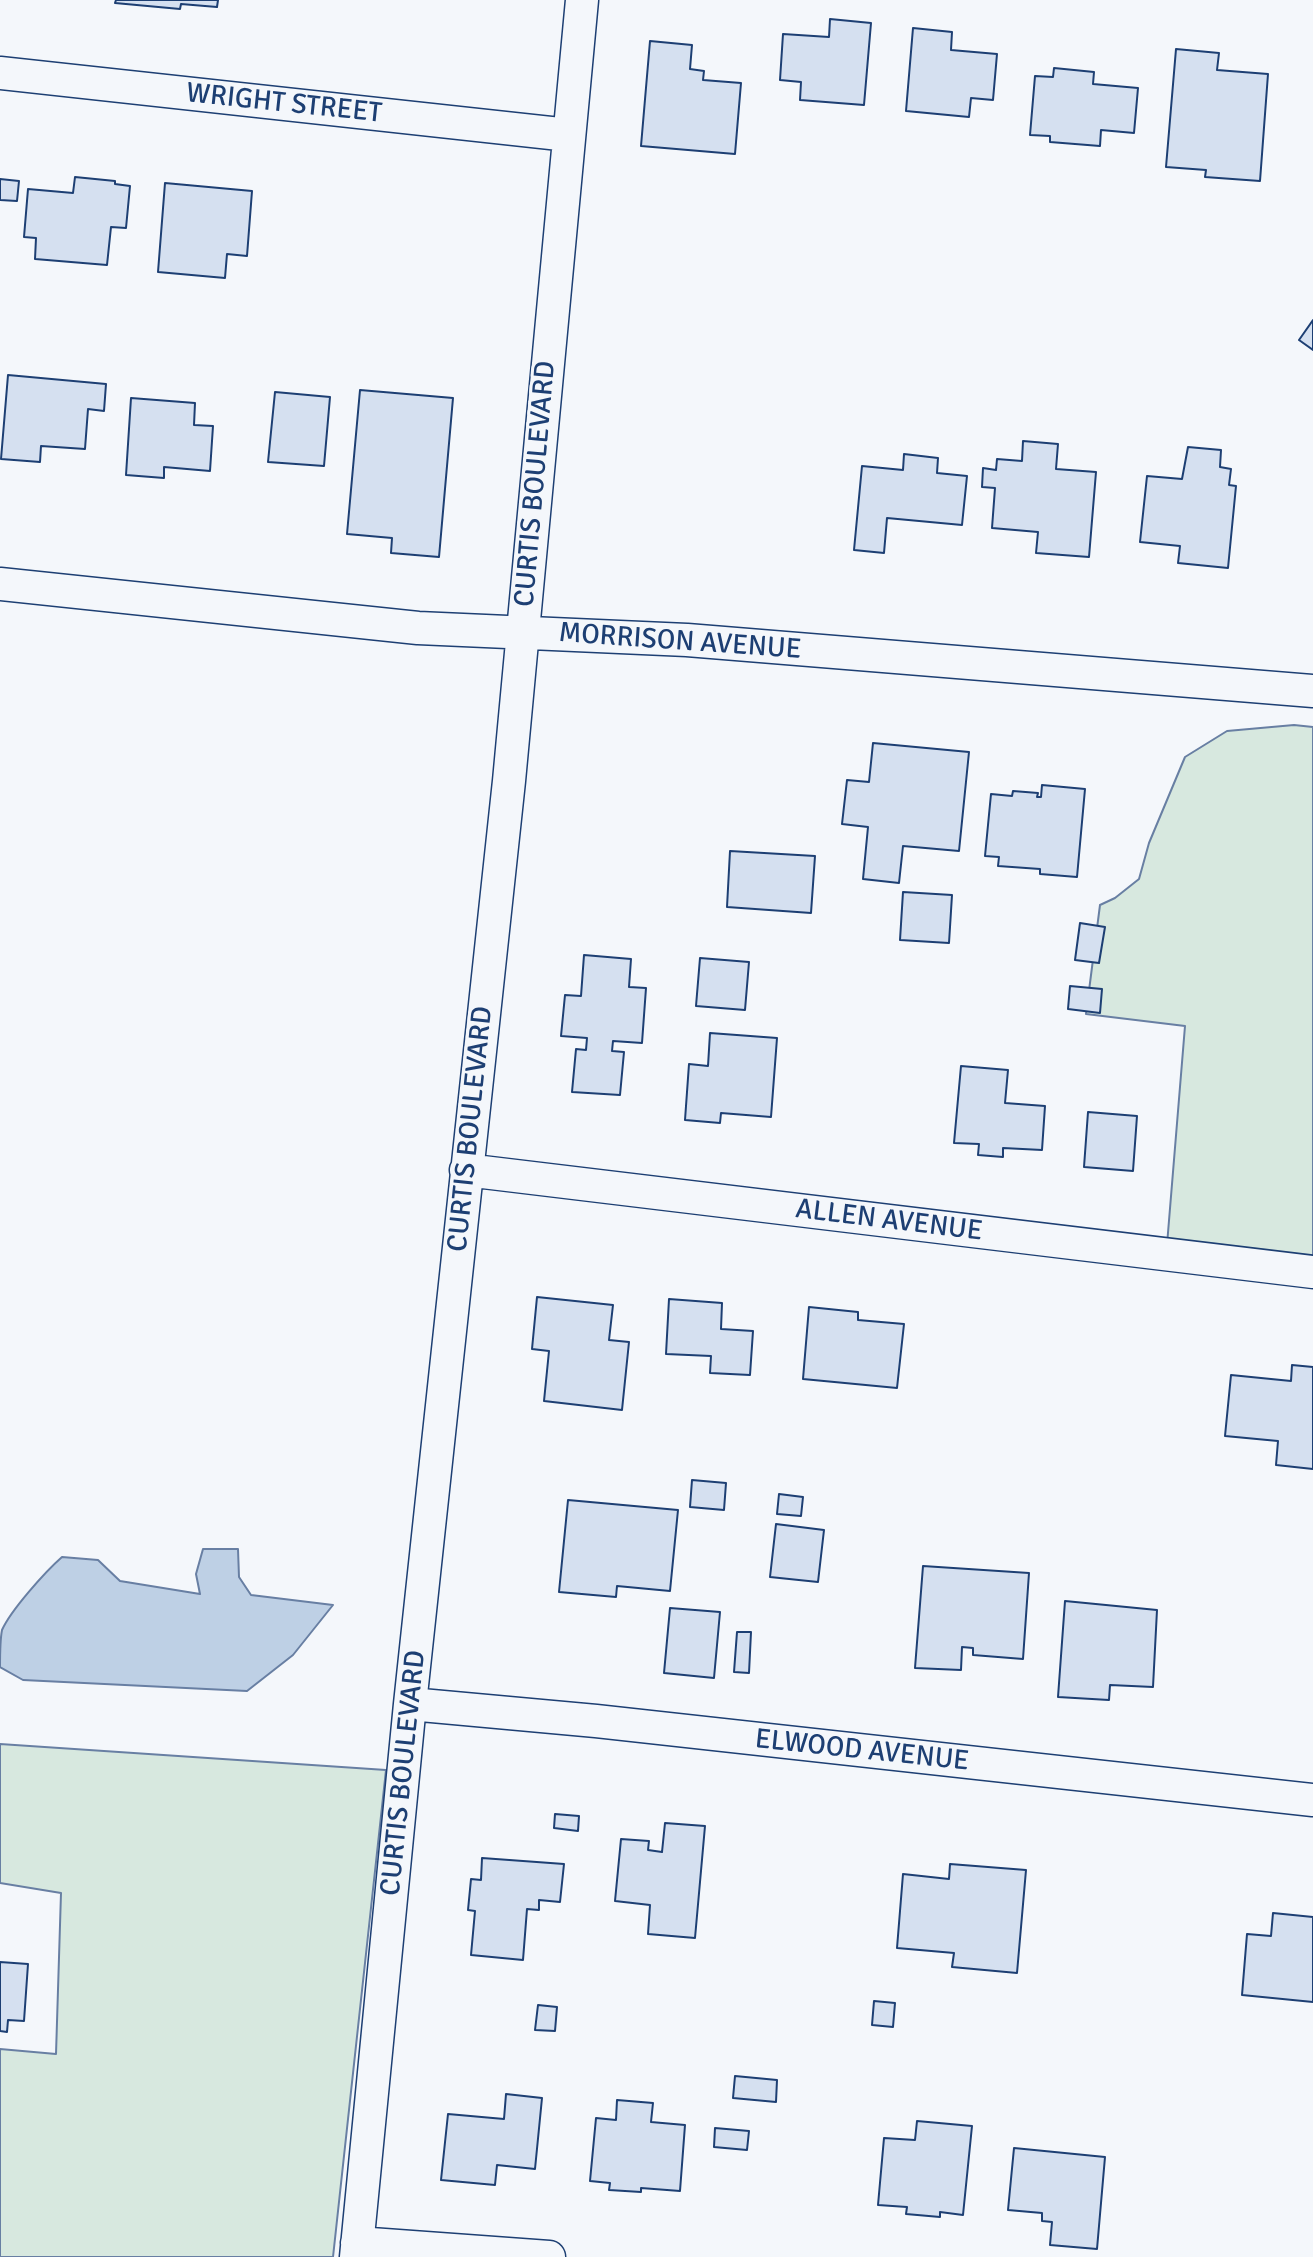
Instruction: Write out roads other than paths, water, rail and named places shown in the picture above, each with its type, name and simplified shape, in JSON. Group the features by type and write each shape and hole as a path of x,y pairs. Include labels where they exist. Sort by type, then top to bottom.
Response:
{"street":[{"name":"CURTIS BOULEVARD","path":"357,2250 410,1704 509,781 582,0"},
{"name":"WRIGHT STREET","path":"0,73 569,135"},
{"name":"MORRISON AVENUE","path":"0,584 418,628 687,640 1313,691"},
{"name":"ALLEN AVENUE","path":"466,1170 1313,1272"},
{"name":"ELWOOD AVENUE","path":"410,1704 1313,1800"},
{"path":"357,2250 549,2257"}],"water":[{"path":"203,1549 238,1549 239,1577 251,1595 333,1605 293,1655 247,1691 23,1680 0,1667 1,1634 6,1622 62,1557 98,1560 120,1581 200,1594 196,1574"}]}
